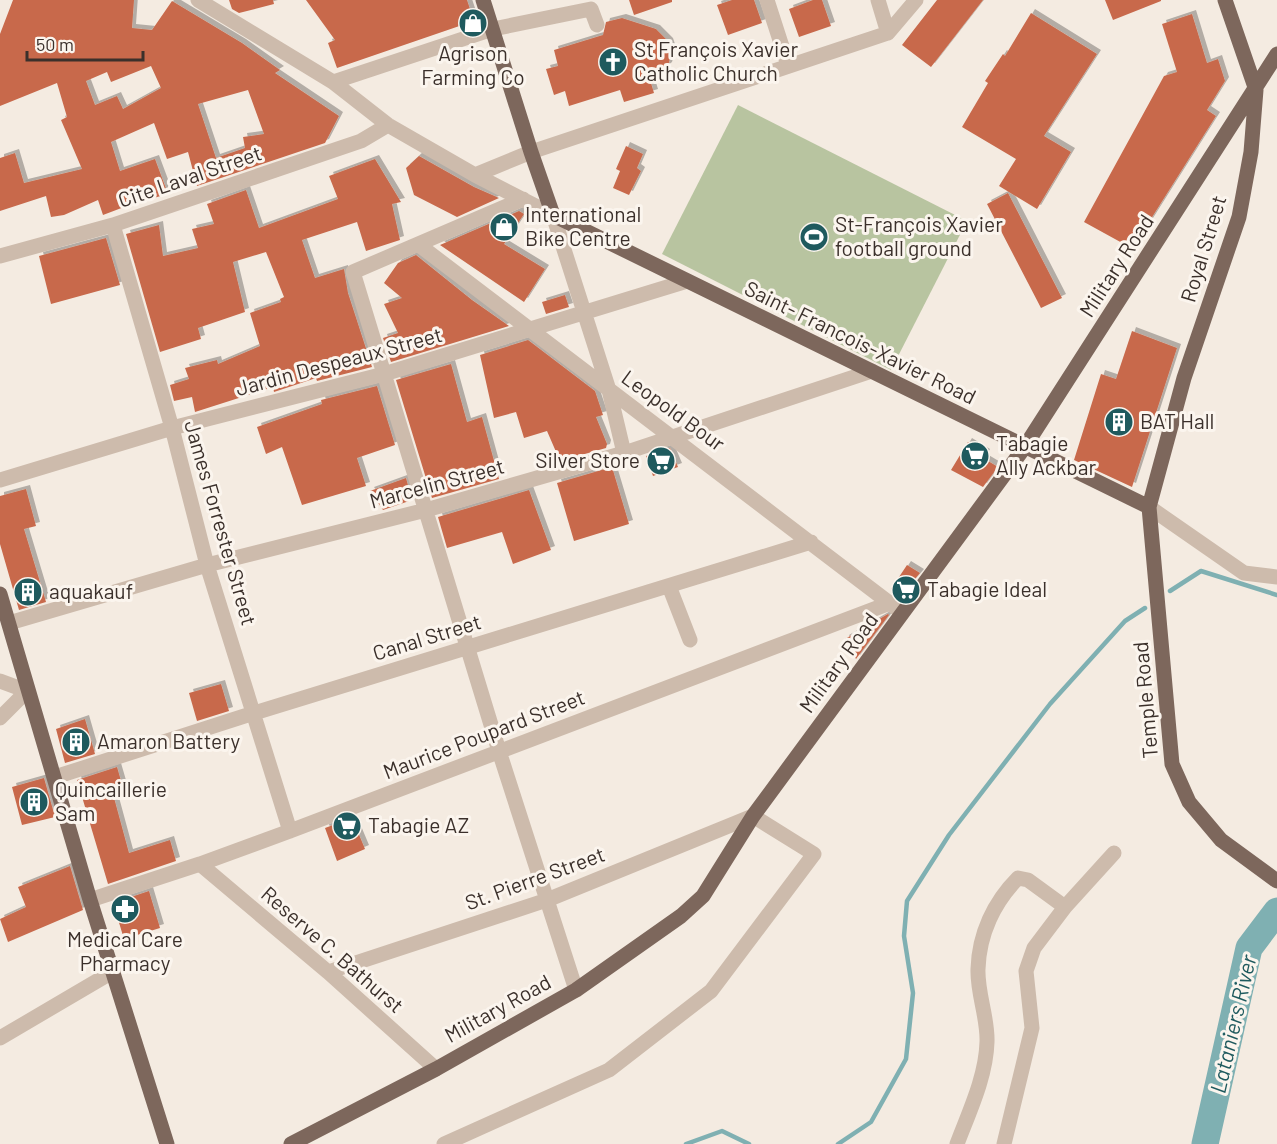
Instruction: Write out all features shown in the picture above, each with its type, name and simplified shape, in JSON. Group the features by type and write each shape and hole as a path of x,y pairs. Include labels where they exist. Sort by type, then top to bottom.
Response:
{"main road":[{"path":"483,0 553,215"},
{"name":"Royal Street","path":"1149,507 1184,378 1239,217 1251,152 1256,90 1225,0"},
{"name":"Military Road","path":"291,1144 436,1069 576,990 681,916 703,896 753,816 896,608 1024,448 1277,54"},
{"name":"Saint- Francois-Xavier Road","path":"553,215 1024,448 1149,507"},
{"name":"Temple Road","path":"1149,507 1172,764 1189,802 1221,840 1242,858 1277,881"},
{"path":"0,594 90,900 167,1144"}],"street":[{"path":"198,0 333,82 388,125 475,175 553,215 609,390 624,453"},
{"path":"767,0 788,65"},
{"path":"878,0 888,33"},
{"path":"475,175 531,152 888,33 916,0"},
{"path":"333,82 493,29 591,9 597,25"},
{"name":"Cite Laval Street","path":"0,256 113,225 361,141 388,125"},
{"path":"523,199 352,272 499,751 576,990"},
{"name":"James Forrester Street","path":"113,225 172,428 207,565 290,831"},
{"name":"Leopold Bour","path":"419,245 673,436 896,608"},
{"name":"Jardin Despeaux Street","path":"0,480 172,428 384,374 687,281"},
{"name":"Marcelin Street","path":"9,623 207,565 426,510 624,453 872,371"},
{"path":"1149,507 1244,573 1277,577"},
{"name":"Canal Street","path":"55,777 254,713 811,542"},
{"path":"669,586 690,640"},
{"name":"Maurice Poupard Street","path":"90,900 200,864 499,751 896,608"},
{"path":"0,681 27,691 0,718"},
{"path":"444,1144 609,1070 711,991 814,854 753,816"},
{"name":"St. Pierre Street","path":"327,972 547,900 753,816"},
{"path":"1004,1144 1032,1028 1026,971 1034,948 1065,907 1114,853"},
{"name":"Reserve C. Bathurst","path":"200,864 436,1069"},
{"path":"957,1144 978,1086 987,1042 978,969 986,924 1003,892 1018,878 1028,880 1065,907"},
{"path":"0,1038 114,971"}],"green space":[{"name":"St-François Xavier football ground","path":"738,105 967,221 891,370 662,254"}],"building":[{"path":"13,0 134,0 132,28 152,30 172,1 242,43 280,70 275,73 339,116 325,143 197,186 188,152 167,159 154,123 111,142 120,171 155,159 168,194 103,215 98,200 64,215 51,217 46,196 0,211 0,158 15,153 24,183 82,169 61,120 67,117 57,83 0,106 0,34","holes":["151,66 161,88 123,109 117,96 95,105 86,81 107,72 111,82","248,90 264,134 243,137 245,148 216,158 198,104"]},
{"path":"229,0 273,0 274,4 239,13 232,9"},
{"path":"306,0 467,0 474,21 337,68 328,43 335,40"},
{"path":"629,0 672,0 672,2 634,15"},
{"path":"732,0 754,0 762,23 728,35 717,5"},
{"path":"813,0 822,0 831,26 799,37 789,9"},
{"path":"937,0 983,0 931,67 902,45"},
{"path":"1105,0 1161,0 1161,1 1113,20"},
{"path":"1031,13 1097,54 1044,136 1071,152 1037,209 999,186 1016,159 962,127 988,83 985,81 1003,54 1005,56"},
{"path":"1192,14 1207,63 1218,59 1225,81 1207,110 1216,116 1130,252 1124,244 1084,222 1164,76 1177,72 1162,24"},
{"name":"St François Xavier Catholic Church","path":"622,18 656,29 669,42 672,51 668,66 650,80 654,93 624,102 620,90 569,106 565,91 554,95 546,69 558,66 554,50 603,35 606,22"},
{"path":"626,146 643,154 637,168 641,171 629,195 613,188 620,171 616,169"},
{"path":"419,156 474,187 499,198 457,217 414,195 406,168"},
{"path":"375,159 401,202 392,204 400,240 366,251 357,222 302,240 315,278 344,269 348,293 372,367 317,381 316,378 274,392 273,387 195,412 192,397 174,401 170,385 189,379 185,368 217,360 218,364 260,346 250,313 281,302 280,299 284,297 266,252 233,262 245,312 198,328 201,339 160,352 126,234 159,225 163,256 198,248 192,229 214,224 207,204 246,190 259,228 338,199 329,176"},
{"path":"1008,193 1062,298 1041,308 987,204"},
{"path":"519,211 524,214 504,244 545,269 524,302 440,245"},
{"path":"106,238 120,285 51,304 39,256"},
{"path":"416,255 509,326 391,362 383,338 398,333 384,304 402,298 384,283 398,263"},
{"path":"565,295 569,307 546,314 542,302"},
{"name":"BAT Hall","path":"1132,331 1177,348 1132,487 1074,460 1101,374 1116,379"},
{"path":"528,340 595,391 603,415 596,417 607,444 606,448 560,461 547,431 524,438 516,412 494,418 480,355"},
{"path":"451,364 467,422 482,417 499,479 432,498 396,380"},
{"path":"377,386 395,445 357,458 366,486 302,505 282,447 266,454 257,427 322,404 321,400"},
{"path":"968,442 986,453 983,458 998,467 983,487 951,470"},
{"name":"Silver Store","path":"670,448 678,467 653,476 646,456"},
{"path":"612,467 629,524 574,541 557,483"},
{"path":"406,478 412,500 383,510 370,491"},
{"path":"26,489 36,526 24,529 46,602 19,610 0,544 0,496"},
{"path":"529,490 551,550 513,564 502,532 447,548 438,517"},
{"path":"907,565 920,573 901,595 891,589"},
{"path":"889,615 856,659 845,639"},
{"path":"221,684 229,711 197,721 189,693"},
{"name":"Amaron Battery","path":"85,719 95,754 65,763 56,729"},
{"path":"117,767 124,791 113,794 129,853 170,840 176,861 108,884 77,780"},
{"name":"Quincaillerie Sam","path":"44,778 55,817 22,825 12,787"},
{"path":"352,818 365,849 337,861 325,828"},
{"path":"70,866 83,910 8,942 0,919 26,907 18,887"},
{"path":"149,891 160,928 124,939 113,903"}],"waterway":[{"path":"1170,591 1201,571 1277,595"},
{"path":"838,1144 871,1122 906,1059 913,993 904,936 907,901 949,835 1050,704 1125,621 1145,608"},
{"name":"Lataniers River","path":"1205,1144 1249,948 1277,911"},
{"path":"686,1144 722,1131 749,1144"}],"place":[{"name":"Agrison Farming Co","path":"473,23"},
{"name":"St François Xavier Catholic Church","path":"613,62"},
{"name":"International Bike Centre","path":"504,227"},
{"name":"St-François Xavier football ground","path":"814,237"},
{"name":"BAT Hall","path":"1119,422"},
{"name":"Tabagie Ally Ackbar","path":"975,456"},
{"name":"Silver Store","path":"661,461"},
{"name":"Tabagie Ideal","path":"906,590"},
{"name":"aquakauf","path":"28,592"},
{"name":"Amaron Battery","path":"76,742"},
{"name":"Quincaillerie Sam","path":"34,802"},
{"name":"Tabagie AZ","path":"347,826"},
{"name":"Medical Care Pharmacy","path":"125,909"}]}
